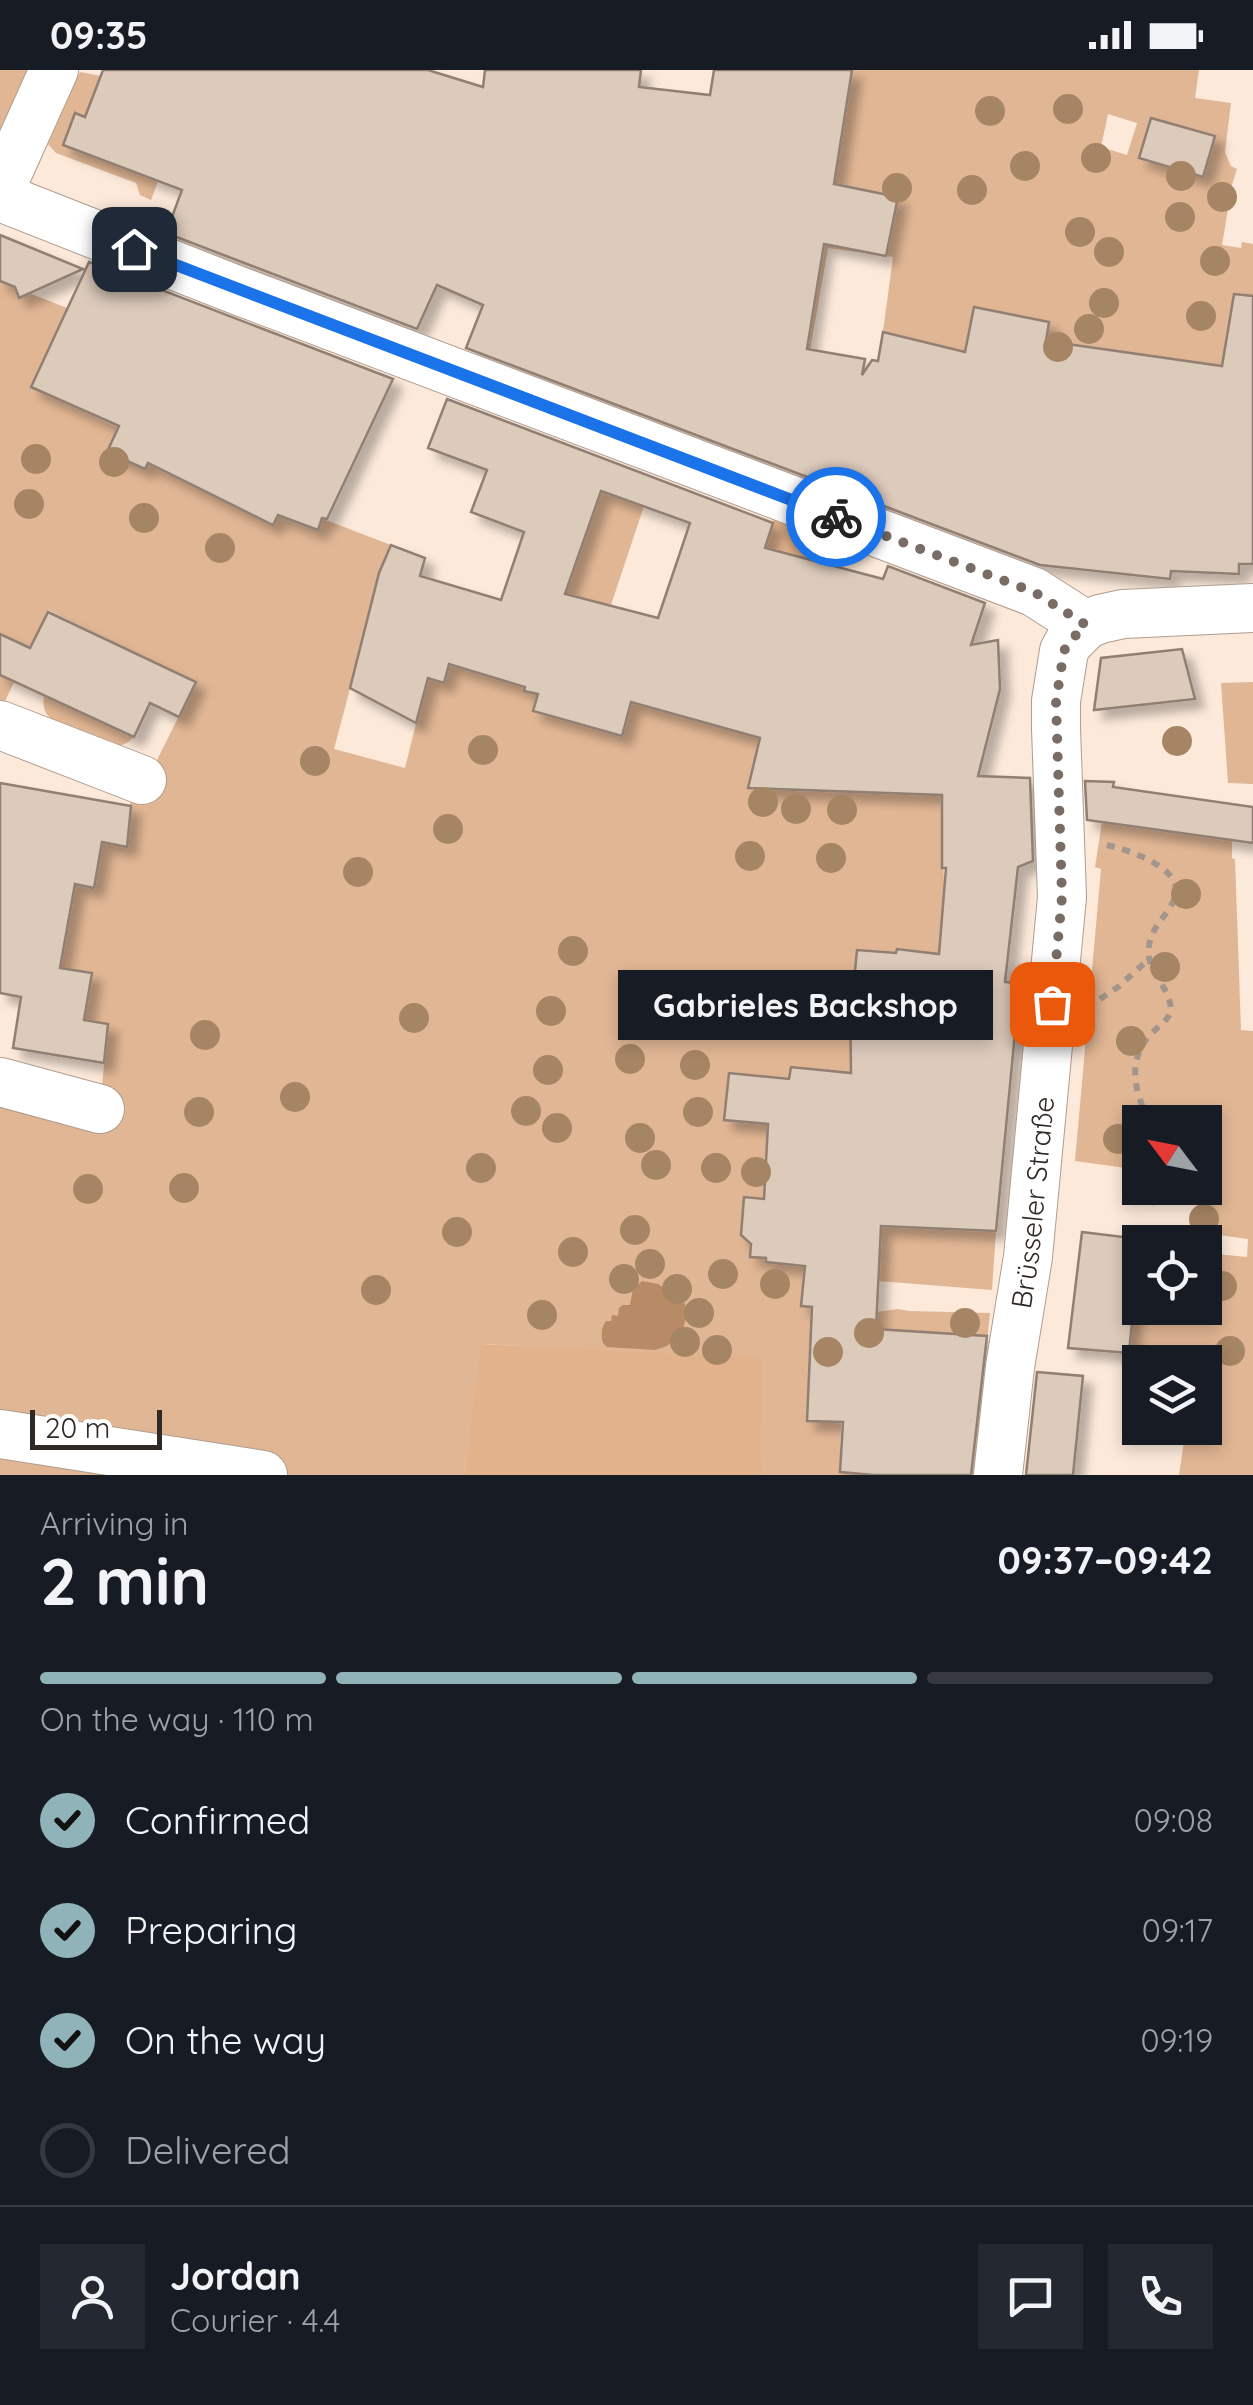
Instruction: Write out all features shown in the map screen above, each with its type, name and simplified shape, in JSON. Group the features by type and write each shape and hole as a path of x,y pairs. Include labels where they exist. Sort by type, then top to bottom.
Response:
{"street":[{"path":"54,70 0,193 234,289 1034,592 1086,625 1124,614 1253,608"},
{"name":"Brüsseler Straße","path":"998,1475 1028,1257 1062,897 1056,701 1064,651 1086,625"},
{"path":"0,724 142,780"},
{"path":"0,1082 100,1109"},
{"path":"0,1434 263,1475"}],"path":[{"path":"1105,845 1130,851 1165,870 1176,886 1173,903 1151,936 1149,959 1171,1008 1165,1022 1141,1047 1134,1070 1142,1105"},
{"path":"1089,1004 1118,987 1149,959"}],"shaded area":[{"path":"0,70 27,70 0,132"},
{"path":"852,70 1199,70 1195,98 1231,103 1225,152 1231,166 1237,169 1222,245 1241,248 1242,242 1253,244 1253,406 1203,364 1088,346 1081,386 1041,366 1048,322 975,307 965,352 915,406 897,512 858,496 893,257 828,248 807,350","holes":["1108,114 1137,123 1127,155 1101,147"]},
{"path":"80,72 101,76 85,117 75,114 63,145 139,173 193,87 151,200 140,195 136,183 56,153 48,144"},
{"path":"0,281 15,287 20,297 29,293 67,308 32,388 284,504 391,545 379,573 378,664 443,683 449,664 529,678 524,691 538,695 534,711 622,735 631,702 760,738 748,787 942,794 944,890 940,943 984,958 897,949 876,1076 792,1067 789,1079 730,1073 724,1119 839,1131 862,1225 996,1231 992,1290 878,1281 877,1312 898,1309 990,1313 984,1371 810,1361 807,1420 841,1422 840,1472 874,1475 762,1475 760,1359 482,1344 464,1475 0,1475 0,1100 98,1127 108,1025 84,1020 92,973 30,963 31,876 93,888 102,842 127,846 132,787 151,772 196,682 48,610 0,712","holes":["355,670 425,687 405,768 334,749"]},
{"path":"601,491 644,506 611,605 565,594"},
{"path":"774,518 813,531 788,627 743,617"},
{"path":"1253,682 1253,784 1228,783 1221,683"},
{"path":"44,695 133,738 123,745 111,746 69,730 48,715"},
{"path":"1102,822 1232,840 1241,1030 1253,1031 1253,1475 1179,1475 1184,1445 1222,1445 1222,1345 1130,1345 1132,1325 1222,1325 1222,1255 1247,1257 1248,1239 1222,1235 1222,1225 1198,1225 1199,1205 1222,1205 1222,1105 1122,1105 1122,1168 1075,1161 1101,869 1095,867"},
{"path":"642,1281 658,1284 684,1302 688,1311 683,1329 667,1346 655,1350 607,1347 602,1337 604,1324 611,1321 612,1315 618,1316 623,1305 630,1305 633,1289"},
{"path":"481,1344 761,1358 762,1475 464,1475"}],"building":[{"path":"103,70 428,70 483,87 485,70 641,70 639,87 710,95 714,70 852,70 834,184 898,197 886,256 824,244 807,349 865,359 862,375 872,360 878,361 883,332 965,352 974,307 1049,322 1046,341 1222,366 1234,294 1253,296 1253,564 1239,564 1239,574 1171,571 1170,579 1040,565 466,348 483,305 437,285 417,329 166,233 182,190 63,145 75,113 85,117"},
{"path":"1151,118 1215,136 1203,177 1139,158"},
{"path":"0,235 83,269 19,298 15,287 0,281"},
{"path":"89,262 393,379 327,519 322,518 318,530 278,515 273,525 148,463 145,469 107,452 119,426 31,387"},
{"path":"447,399 773,523 765,548 883,579 888,566 985,603 971,645 998,640 1000,689 978,776 1030,778 1033,861 1018,867 1005,982 1023,984 996,1231 881,1226 876,1329 987,1336 971,1475 840,1472 843,1422 807,1421 812,1307 801,1306 805,1266 750,1257 751,1244 741,1235 744,1197 764,1199 768,1124 724,1120 729,1073 789,1079 791,1067 851,1073 850,992 857,950 939,954 946,868 942,868 942,795 748,788 760,738 631,702 622,736 533,711 538,694 449,664 444,683 428,678 416,723 350,688 379,573 391,545 425,558 420,576 501,600 524,532 471,512 487,470 428,448","holes":["601,491 690,523 658,618 565,594"]},
{"path":"48,612 196,682 179,717 150,703 134,737 0,675 0,634 30,648"},
{"path":"1182,649 1195,699 1094,710 1101,658"},
{"path":"1085,781 1114,782 1113,787 1253,807 1253,843 1087,820"},
{"path":"0,783 131,806 127,847 102,842 94,888 75,884 60,968 92,973 84,1020 108,1024 104,1063 13,1048 21,997 0,993"},
{"path":"1082,1232 1122,1237 1122,1325 1132,1325 1130,1345 1122,1345 1122,1352 1068,1348"},
{"path":"1037,1372 1083,1376 1073,1475 1026,1475"}],"way so far":[{"path":"836,517 1034,592 1086,625 1064,651 1056,701 1062,897 1052,1004"}],"place":[{"name":"Gabrieles Backshop","path":"1052,1004"}],"route":[{"path":"134,249 836,517"}]}
